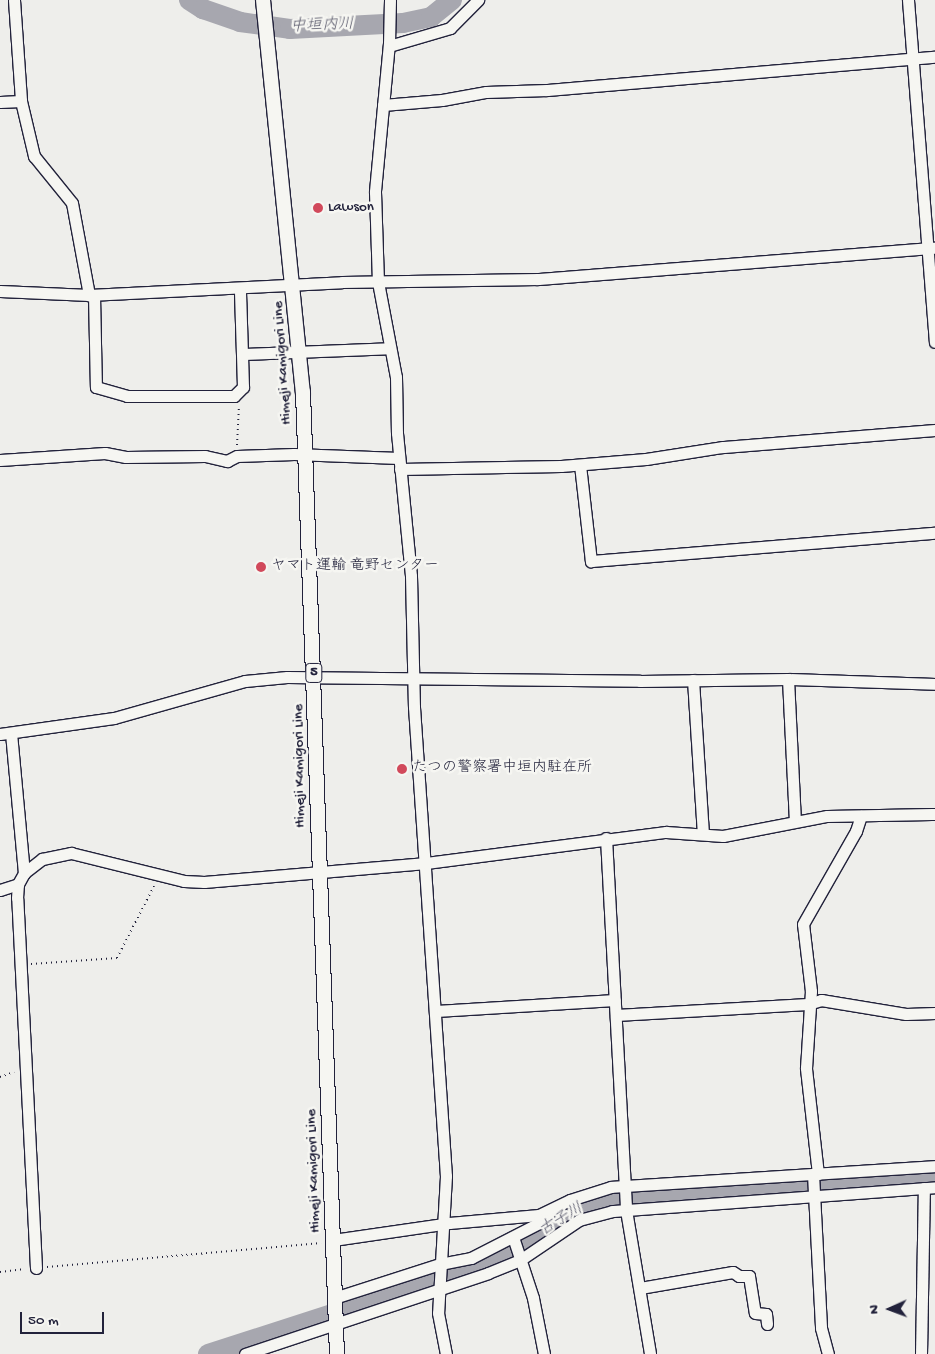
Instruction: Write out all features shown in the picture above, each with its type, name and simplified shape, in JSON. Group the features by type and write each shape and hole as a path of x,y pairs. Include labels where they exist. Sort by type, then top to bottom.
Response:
{"main road":[{"name":"Himeji Kamigori Line","path":"263,2 294,286 306,454 336,1354"}],"street":[{"path":"14,0 21,101 34,156 72,203 76,216 79,252 92,295 96,387 127,396 234,396 239,393 243,387 240,288"},
{"path":"389,44 450,28 478,0"},
{"path":"908,0 931,248 935,342"},
{"path":"390,5 389,44 375,192 378,282 396,377 400,463 414,642 412,679 446,1176 438,1289 438,1313 446,1354"},
{"path":"383,104 442,100 486,92 547,90 935,58"},
{"path":"0,102 21,101"},
{"path":"0,291 92,295 378,282 538,279 931,248"},
{"path":"243,354 390,348"},
{"path":"0,460 105,453 126,457 205,456 227,461 237,456 306,454 400,463 580,464 723,447 935,430"},
{"path":"580,464 591,561 935,533"},
{"path":"24,873 6,733 114,718 245,681 314,677 412,679 788,679 935,684"},
{"path":"788,679 795,820"},
{"path":"693,680 703,833"},
{"path":"36,1268 18,884 24,873 42,859 71,854 160,875 204,882 426,863 606,838 666,832 731,835 795,820 840,814 861,816 935,814"},
{"path":"828,1354 821,1328 814,1194 815,1175 806,1068 808,1004 811,991 803,924 856,831 861,816"},
{"path":"606,838 626,1208 650,1354"},
{"path":"0,890 18,884"},
{"path":"436,1011 615,1000"},
{"path":"616,1014 808,1004 831,1000 906,1014 935,1013"},
{"path":"333,1240 442,1225 524,1217 549,1211 595,1192 935,1166"},
{"path":"245,1354 438,1289 519,1258 578,1220 626,1208 814,1194 929,1188 921,1354"},
{"path":"334,1300 471,1258 513,1239 549,1216 549,1211"},
{"path":"513,1239 533,1298 544,1354"},
{"path":"640,1288 733,1272 739,1276 749,1276 755,1313 766,1314 767,1324"}],"path":[{"path":"237,456 239,393"},
{"path":"22,964 118,958 160,875"},
{"path":"0,1077 26,1071"},
{"path":"0,1272 333,1240"}],"waterway":[{"name":"中垣内川","path":"189,0 203,9 240,22 290,29 403,23 431,17 452,0"},
{"name":"古子川","path":"208,1354 474,1268 507,1254 589,1205 619,1199 935,1181"}],"place":[{"name":"Lawson","path":"318,208"},
{"name":"ヤマト運輸 竜野センター","path":"261,567"},
{"name":"たつの警察署中垣内駐在所","path":"402,769"}]}
